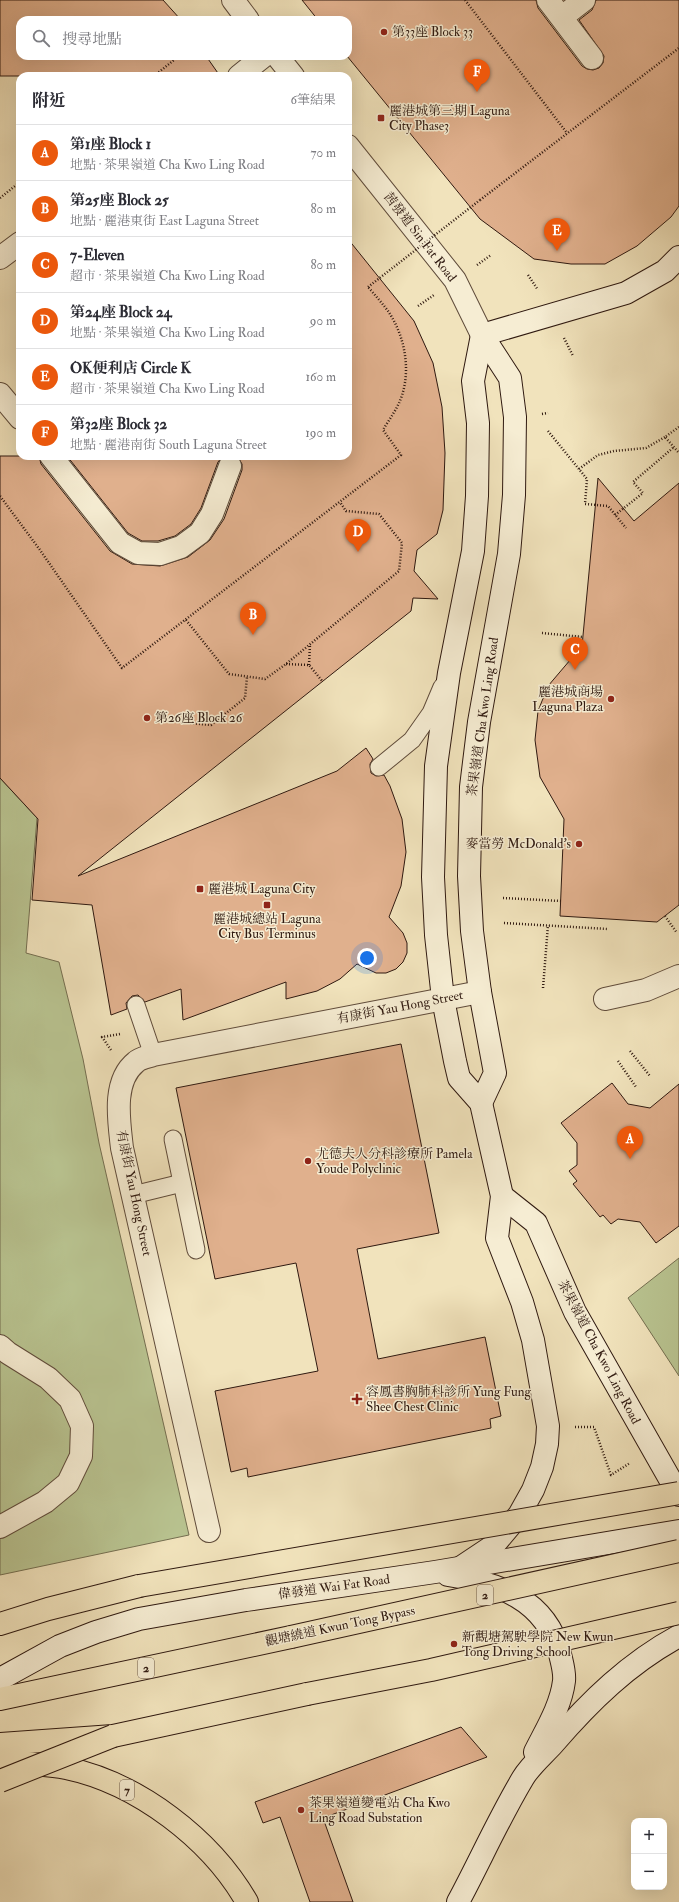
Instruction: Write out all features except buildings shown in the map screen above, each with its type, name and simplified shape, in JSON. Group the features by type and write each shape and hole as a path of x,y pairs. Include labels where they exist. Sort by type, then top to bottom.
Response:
{"highway":[{"path":"0,1624 48,1609 139,1586 679,1494"},
{"name":"觀塘繞道 Kwun Tong Bypass","path":"0,1699 315,1632 679,1551"},
{"path":"0,1744 113,1736 307,1694 431,1670 679,1613"},
{"path":"0,1781 113,1736"},
{"name":"7","path":"0,1762 36,1764 67,1768 119,1786 165,1813 208,1851 228,1874 247,1902"}],"street":[{"path":"233,0 245,16"},
{"path":"548,0 592,58"},
{"path":"562,17 584,0"},
{"path":"244,72 259,60"},
{"path":"280,60 289,72"},
{"name":"茜發道 Sin Fat Road","path":"352,151 455,280 482,336"},
{"path":"0,258 16,246"},
{"path":"460,1568 493,1546 519,1515 533,1490 542,1467 547,1444 548,1426 532,1340 522,1302 498,1238 502,1196 481,1103 459,1078 443,999 436,934 434,830 436,766 449,673 473,551 477,496 478,430 473,381 482,336 626,293 664,271 679,257"},
{"name":"茶果嶺道 Cha Kwo Ling Road","path":"481,1103 495,1073 480,992 472,931 469,876 471,787 479,722 509,554 514,495 515,417 510,378 482,336"},
{"path":"0,394 16,413"},
{"path":"54,460 120,543 138,553 160,554 181,547 200,532 212,514 230,466"},
{"path":"605,999 646,990 679,976"},
{"name":"有康街 Yau Hong Street","path":"209,1531 122,1148 119,1124 119,1095 126,1072 137,1061 153,1055 480,992"},
{"name":"茶果嶺道 Cha Kwo Ling Road","path":"502,1196 536,1223 575,1312 679,1494"},
{"path":"0,1346 8,1353 48,1378 70,1399 82,1426 81,1456 68,1483 45,1502 0,1527"},
{"name":"偉發道 Wai Fat Road","path":"0,1679 60,1646 96,1632 139,1619 246,1600 435,1572 679,1531"},
{"path":"435,1572 469,1578 497,1586 518,1596 535,1609 549,1626 558,1645 564,1680 562,1694 524,1776 458,1902"},
{"path":"524,1776 579,1714 610,1684 640,1660 679,1636"}],"lane":[{"path":"379,767 412,740 431,713 449,673"},
{"path":"136,1005 153,1055"},
{"path":"173,1139 196,1250"},
{"path":"133,1195 182,1183"}],"path":[{"path":"465,0 567,133"},
{"path":"368,287 679,48"},
{"path":"159,72 174,60"},
{"path":"0,198 16,185"},
{"path":"579,469 598,455 614,450 646,448 679,427"},
{"path":"548,431 587,479 585,504 608,506 626,528"},
{"path":"665,437 679,453"},
{"path":"616,515 643,493 633,482 674,447"},
{"path":"186,620 229,674 265,679 286,664 399,571 402,543 379,514 346,510 340,502"},
{"path":"542,633 583,637"},
{"path":"310,644 309,665 322,682"},
{"path":"286,664 309,665"},
{"path":"190,723 211,725 245,698 247,677"},
{"path":"503,898 561,901"},
{"path":"665,916 677,933"},
{"path":"504,923 608,929"},
{"path":"543,988 548,926"},
{"path":"630,1051 650,1076"},
{"path":"618,1062 636,1087"},
{"path":"548,1426 594,1427 611,1475 652,1449"}],"green space":[{"path":"0,778 37,818 26,953 59,962 83,1059 99,1143 189,1535 0,1575"},
{"path":"679,1258 679,1376 628,1298"}],"place":[{"name":"第33座 Block 33","path":"384,32"},
{"name":"第32座 Block 32","path":"477,92"},
{"name":"麗港城第三期 Laguna City Phase3","path":"381,118"},
{"name":"OK便利店 Circle K","path":"557,251"},
{"name":"第24座 Block 24","path":"358,552"},
{"name":"第25座 Block 25","path":"253,635"},
{"name":"7-Eleven","path":"575,670"},
{"name":"麗港城商場 Laguna Plaza","path":"611,699"},
{"name":"第26座 Block 26","path":"147,718"},
{"name":"麥當勞 McDonald's","path":"579,844"},
{"name":"麗港城 Laguna City","path":"200,889"},
{"name":"麗港城總站 Laguna City Bus Terminus","path":"267,905"},
{"name":"第1座 Block 1","path":"630,1159"},
{"name":"尤德夫人分科診療所 Pamela Youde Polyclinic","path":"308,1161"},
{"name":"容鳳書胸肺科診所 Yung Fung Shee Chest Clinic","path":"357,1399"},
{"name":"新觀塘駕駛學院 New Kwun Tong Driving School","path":"454,1644"},
{"name":"茶果嶺道變電站 Cha Kwo Ling Road Substation","path":"301,1810"}]}
